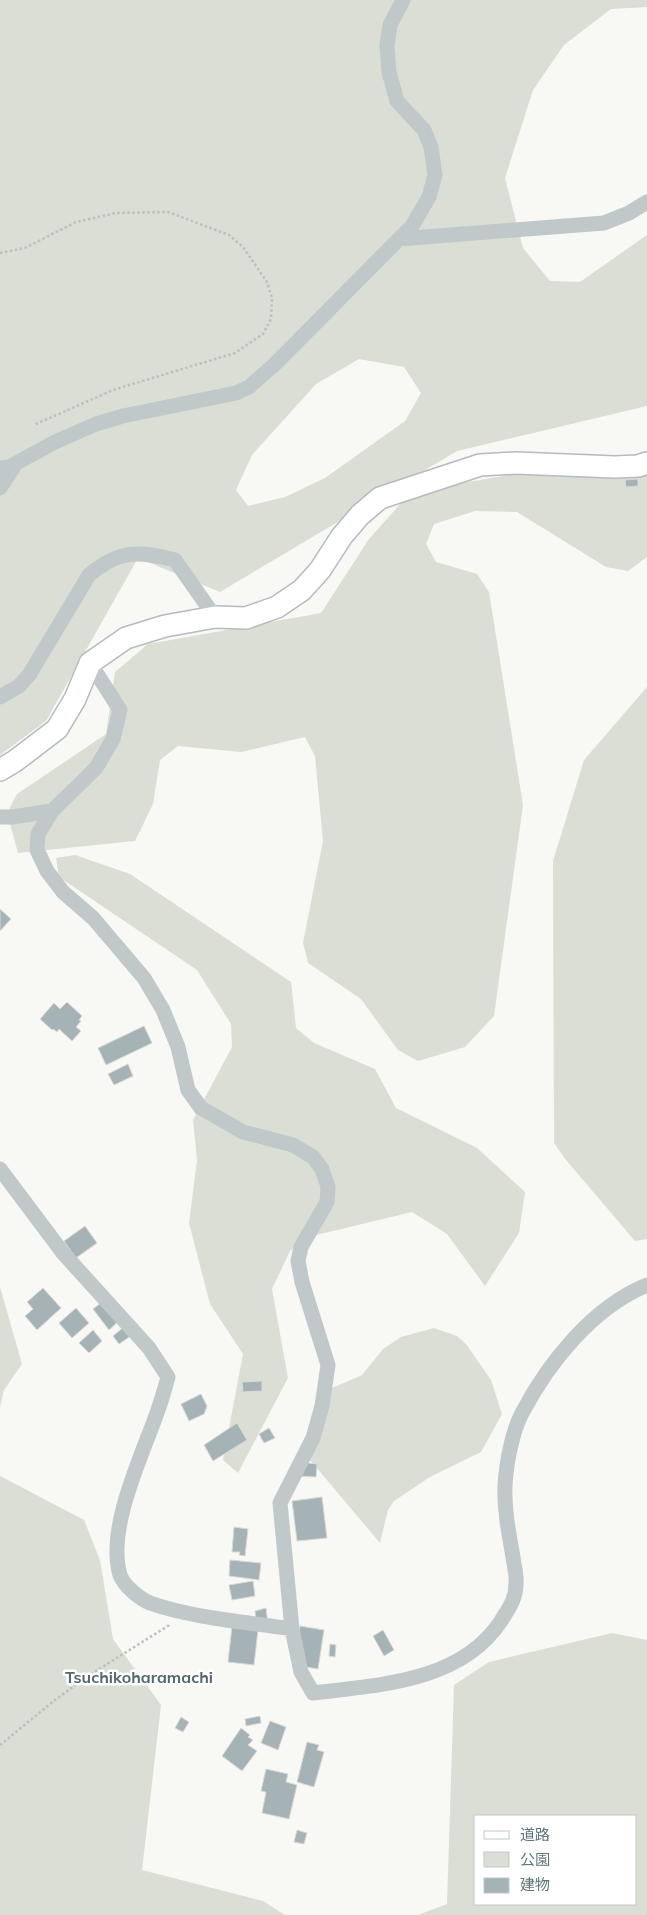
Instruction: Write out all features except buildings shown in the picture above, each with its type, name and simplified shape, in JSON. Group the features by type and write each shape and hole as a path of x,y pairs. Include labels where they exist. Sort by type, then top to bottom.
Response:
{"street":[{"path":"0,468 16,463 55,442 96,424 123,416 236,393 249,387 275,364 412,226 429,197 435,175 431,147 424,130 397,101 389,72 387,45 390,24 403,0"},
{"path":"399,240 604,223 630,214 647,202"},
{"path":"0,488 16,463"},
{"path":"0,770 57,729 75,699 90,662 126,638 165,626 215,617 246,618 277,607 302,590 320,570 342,536 380,498 480,465 516,463 615,467 647,464"},
{"path":"0,697 19,686 29,675 89,575 103,563 123,555 147,553 176,560 215,617"},
{"path":"90,662 120,710 114,739 96,768 52,811 38,834 37,850 47,871 62,892 93,918 144,978 163,1010 178,1047 188,1090 201,1108 243,1132 293,1145 313,1157 327,1180 327,1202 301,1247 298,1261 302,1282 328,1365 322,1406 313,1438 280,1503 292,1629 301,1672 313,1693 386,1684 432,1673 465,1657 493,1634 515,1600 517,1582 507,1521 505,1486 511,1447 522,1414 556,1358 604,1310 647,1285"},
{"path":"0,817 52,811"},
{"path":"0,1169 64,1253 149,1348 168,1378 132,1478 116,1551 121,1576 129,1588 148,1602 189,1613 292,1629"}],"path":[{"path":"0,253 25,248 76,222 116,213 168,212 229,235 243,247 267,282 272,298 272,318 263,334 235,352 113,390 34,425"},
{"path":"0,1745 88,1676 189,1613"}],"green space":[{"path":"0,0 647,0 647,7 611,9 564,45 533,90 505,178 523,248 550,281 580,282 647,235 647,406 457,451 220,592 138,558 46,721 0,755","holes":["359,359 404,367 421,393 405,421 325,478 285,497 248,506 236,490 252,455 316,384"]},
{"path":"647,460 647,557 628,571 606,567 517,512 475,511 434,524 426,544 436,562 477,574 489,592 523,805 494,1016 465,1047 418,1061 398,1050 361,999 308,963 303,943 323,841 315,756 305,737 241,752 178,746 160,760 153,804 135,841 18,853 7,813 17,794 106,734 115,672 148,644 321,613 369,539 411,492 589,461"},
{"path":"647,687 647,1239 635,1241 566,1160 554,1143 553,861 584,760"},
{"path":"75,855 130,874 291,982 296,1028 314,1043 375,1069 396,1108 477,1148 525,1192 519,1233 485,1286 447,1234 412,1212 308,1237 290,1251 272,1289 288,1378 238,1473 223,1460 243,1354 210,1304 189,1223 197,1160 193,1120 232,1047 231,1024 197,970 59,877 56,858"},
{"path":"0,1287 22,1364 4,1390 0,1407"},
{"path":"434,1328 457,1336 466,1344 491,1380 502,1414 481,1452 430,1477 394,1501 388,1510 380,1543 305,1454 323,1392 362,1375 383,1349 401,1337"},
{"path":"0,1476 84,1520 100,1560 113,1639 161,1705 142,1870 263,1901 285,1915 0,1915"},
{"path":"612,1633 647,1640 647,1915 418,1915 447,1904 454,1685 489,1662"}],"district":[{"name":"Tsuchikoharamachi","path":"139,1677"}]}
